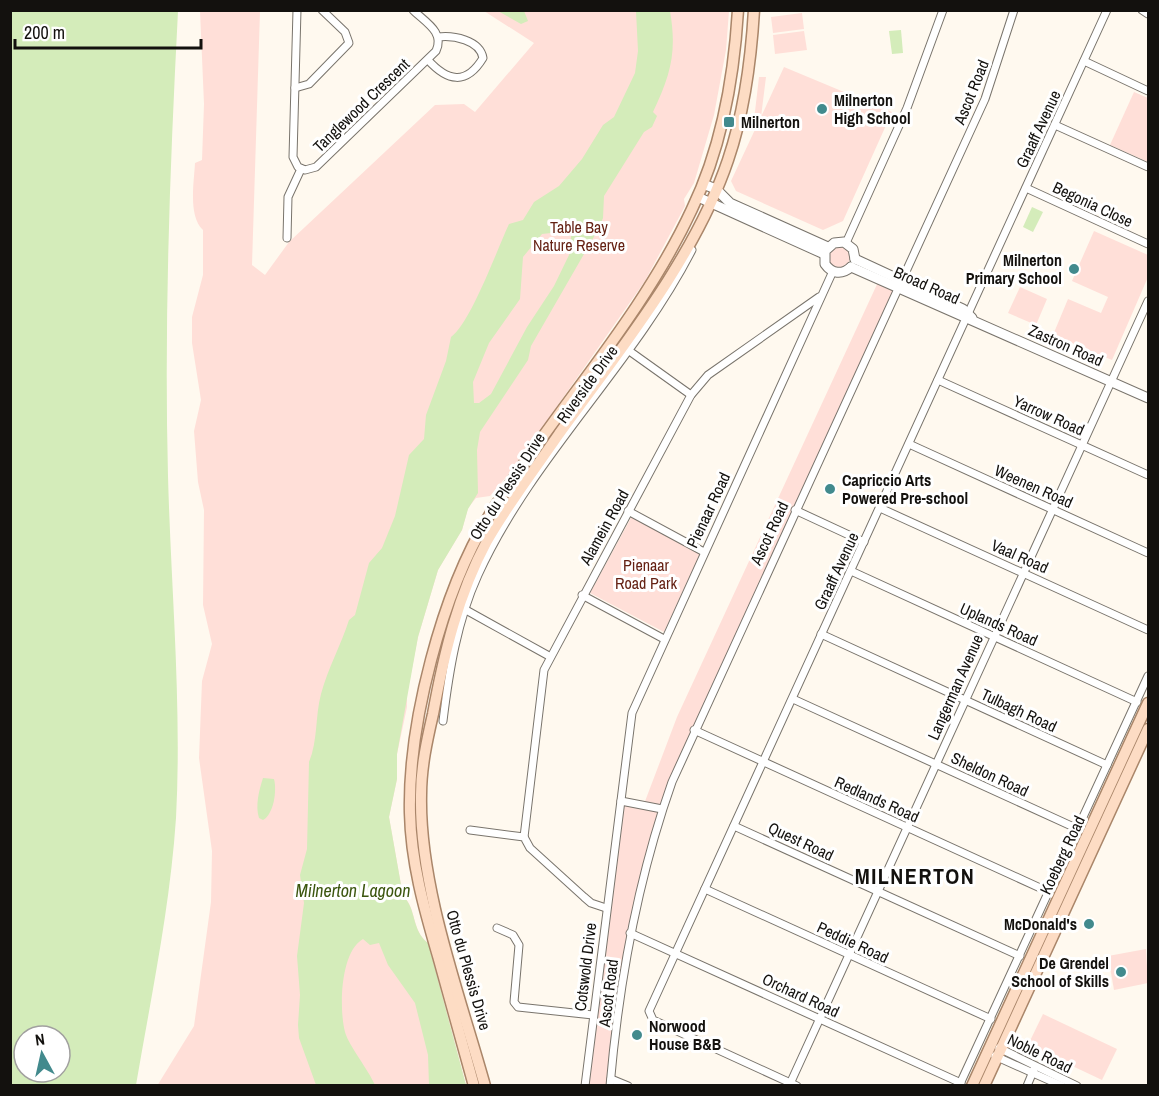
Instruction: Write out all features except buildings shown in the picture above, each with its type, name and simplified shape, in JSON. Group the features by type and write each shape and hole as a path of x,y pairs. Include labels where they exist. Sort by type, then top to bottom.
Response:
{"main road":[{"name":"Otto du Plessis Drive","path":"474,1086 420,893 412,850 410,814 412,767 434,652 455,584 488,516 641,300 674,246 698,197 728,89 738,10"},
{"name":"Otto du Plessis Drive","path":"485,1086 432,896 423,844 421,794 424,759 443,659 470,577 498,522 658,295 710,203 730,153 743,100 754,10"},
{"name":"Koeberg Road","path":"984,1086 994,1051 1149,703"},
{"name":"Koeberg Road","path":"972,1086 994,1051 1149,729"}],"street":[{"name":"Tanglewood Crescent","path":"297,10 293,157 301,169 316,167 428,60 438,47 438,37"},
{"path":"295,88 309,84 349,43 345,32 322,10"},
{"path":"413,10 433,28 438,37 458,36 479,50 483,58 470,74 460,77 444,75 428,60"},
{"path":"846,243 907,108 943,10"},
{"name":"Ascot Road","path":"610,1082 630,933 662,809 694,730 985,99 1014,10"},
{"name":"Graaff Avenue","path":"792,1084 653,1020 650,1011 821,634 969,317 1107,10"},
{"path":"1142,10 1149,14"},
{"path":"1084,61 1149,91"},
{"path":"1055,125 1149,166"},
{"path":"287,238 288,197 301,169"},
{"path":"703,184 716,189 730,203 756,219"},
{"name":"Begonia Close","path":"1026,188 1149,244"},
{"path":"698,197 756,219 826,250"},
{"name":"Riverside Drive","path":"443,721 452,659 466,610 477,577 503,527 628,350 672,284 701,232"},
{"path":"836,242 846,243 853,249 853,263 843,272 833,271 825,264 826,250 836,242"},
{"name":"Broad Road","path":"853,263 969,317"},
{"name":"Pienaar Road","path":"606,908 632,713 833,271"},
{"name":"Alamein Road","path":"524,837 542,678 549,656 691,395 708,375 822,296"},
{"name":"Langerman Avenue","path":"792,1084 876,890 1149,301"},
{"path":"797,313 808,325"},
{"name":"Zastron Road","path":"969,317 1149,398"},
{"path":"1141,318 1149,322"},
{"path":"628,350 691,395"},
{"name":"Yarrow Road","path":"938,380 1149,475"},
{"name":"Weenen Road","path":"909,444 1149,553"},
{"name":"Vaal Road","path":"880,508 1149,630"},
{"path":"795,510 864,542"},
{"path":"628,511 704,552"},
{"name":"Uplands Road","path":"850,571 1137,702"},
{"path":"582,595 664,639"},
{"path":"466,610 549,656"},
{"name":"Tulbagh Road","path":"821,634 1107,765"},
{"path":"960,1084 1149,676"},
{"name":"Sheldon Road","path":"793,699 1078,829"},
{"name":"Redlands Road","path":"694,730 1049,892"},
{"path":"621,801 662,809"},
{"name":"Quest Road","path":"734,826 1020,956"},
{"path":"470,830 524,837"},
{"name":"Cotswold Drive","path":"524,837 531,848 584,897 591,903 606,908 585,1086"},
{"name":"Peddie Road","path":"705,890 991,1020"},
{"path":"497,928 513,935 519,945 514,1002 527,1009 593,1015"},
{"name":"Orchard Road","path":"630,933 960,1084"},
{"name":"Noble Road","path":"994,1051 1036,1064 1077,1086"},
{"name":"Noble Road","path":"994,1051 1032,1073 1062,1086"},
{"path":"1027,1086 1036,1064"},
{"path":"610,1082 628,1086"}],"green space":[{"name":"Table Bay Nature Reserve","path":"200,11 260,11 252,265 265,275 289,242 435,105 464,104 475,112 534,43 484,11 729,11 726,50 714,115 694,183 684,199 685,206 645,281 513,469 490,496 476,498 468,508 462,530 438,570 418,637 397,754 397,779 389,817 403,896 410,907 419,932 428,943 466,1085 157,1086 194,1026 211,902 212,851 199,758 202,681 212,644 203,605 204,510 198,482 194,431 201,400 192,343 192,317 203,275 203,230 195,216 193,199 195,163 202,160 204,104"},
{"path":"802,13 804,29 773,33 771,17"},
{"path":"804,31 807,50 775,54 773,35"},
{"path":"784,67 892,112 843,221 823,230 736,191 731,181 759,121 754,120 759,77 766,77 761,117"},
{"path":"1134,92 1148,98 1148,162 1110,145"},
{"path":"1094,231 1148,255 1148,277 1112,360 1053,335 1068,299 1101,313 1108,297 1072,281"},
{"path":"839,246 847,249 850,257 847,265 839,268 831,265 828,257 831,249"},
{"path":"879,280 897,288 672,782 638,898 610,1085 585,1086 621,801 644,804 677,717"},
{"path":"1020,287 1047,299 1036,325 1008,313"},
{"name":"Pienaar Road Park","path":"632,516 701,552 664,632 590,593"},
{"path":"1146,949 1148,983 1114,990 1108,956"},
{"path":"1043,1014 1117,1049 1102,1080 1028,1045"}],"water":[{"path":"10,11 178,11 170,185 167,360 168,476 177,690 178,775 173,852 165,919 136,1085 11,1085"},
{"path":"498,11 524,11 528,21 521,24"},
{"name":"Milnerton Lagoon","path":"636,11 670,11 673,39 671,63 653,112 657,116 652,127 644,132 604,196 603,218 599,228 531,346 528,360 480,432 477,450 478,493 468,509 462,530 438,570 418,637 397,754 397,779 389,817 403,896 410,907 419,932 428,943 466,1085 429,1085 428,1055 415,1003 388,965 379,943 370,945 363,939 355,946 346,968 342,1010 347,1038 375,1085 316,1085 299,1038 300,995 297,956 304,903 300,875 307,849 309,762 314,746 319,702 324,684 349,620 355,615 369,563 382,548 395,516 409,455 424,439 426,415 446,361 451,337 475,302 509,224 523,220 534,202 559,186 582,159 603,125 614,117 635,73 638,51","holes":["573,219 569,255 554,286 527,327 491,394 479,403 474,403 473,382 489,343 520,299 523,257 542,234 551,233"]},
{"path":"901,30 903,53 892,54 889,31"},
{"path":"1032,207 1043,212 1033,232 1023,227"},
{"path":"263,778 274,779 275,789 270,813 263,820 259,818 257,808"}],"place":[{"name":"Milnerton High School","path":"822,109"},
{"name":"Milnerton","path":"729,122"},
{"name":"Milnerton Primary School","path":"1074,269"},
{"name":"Capriccio Arts Powered Pre-school","path":"830,489"},
{"name":"McDonald's","path":"1089,924"},
{"name":"De Grendel School of Skills","path":"1121,972"},
{"name":"Norwood House B&B","path":"637,1035"}],"district":[{"name":"MILNERTON","path":"915,876"}]}
